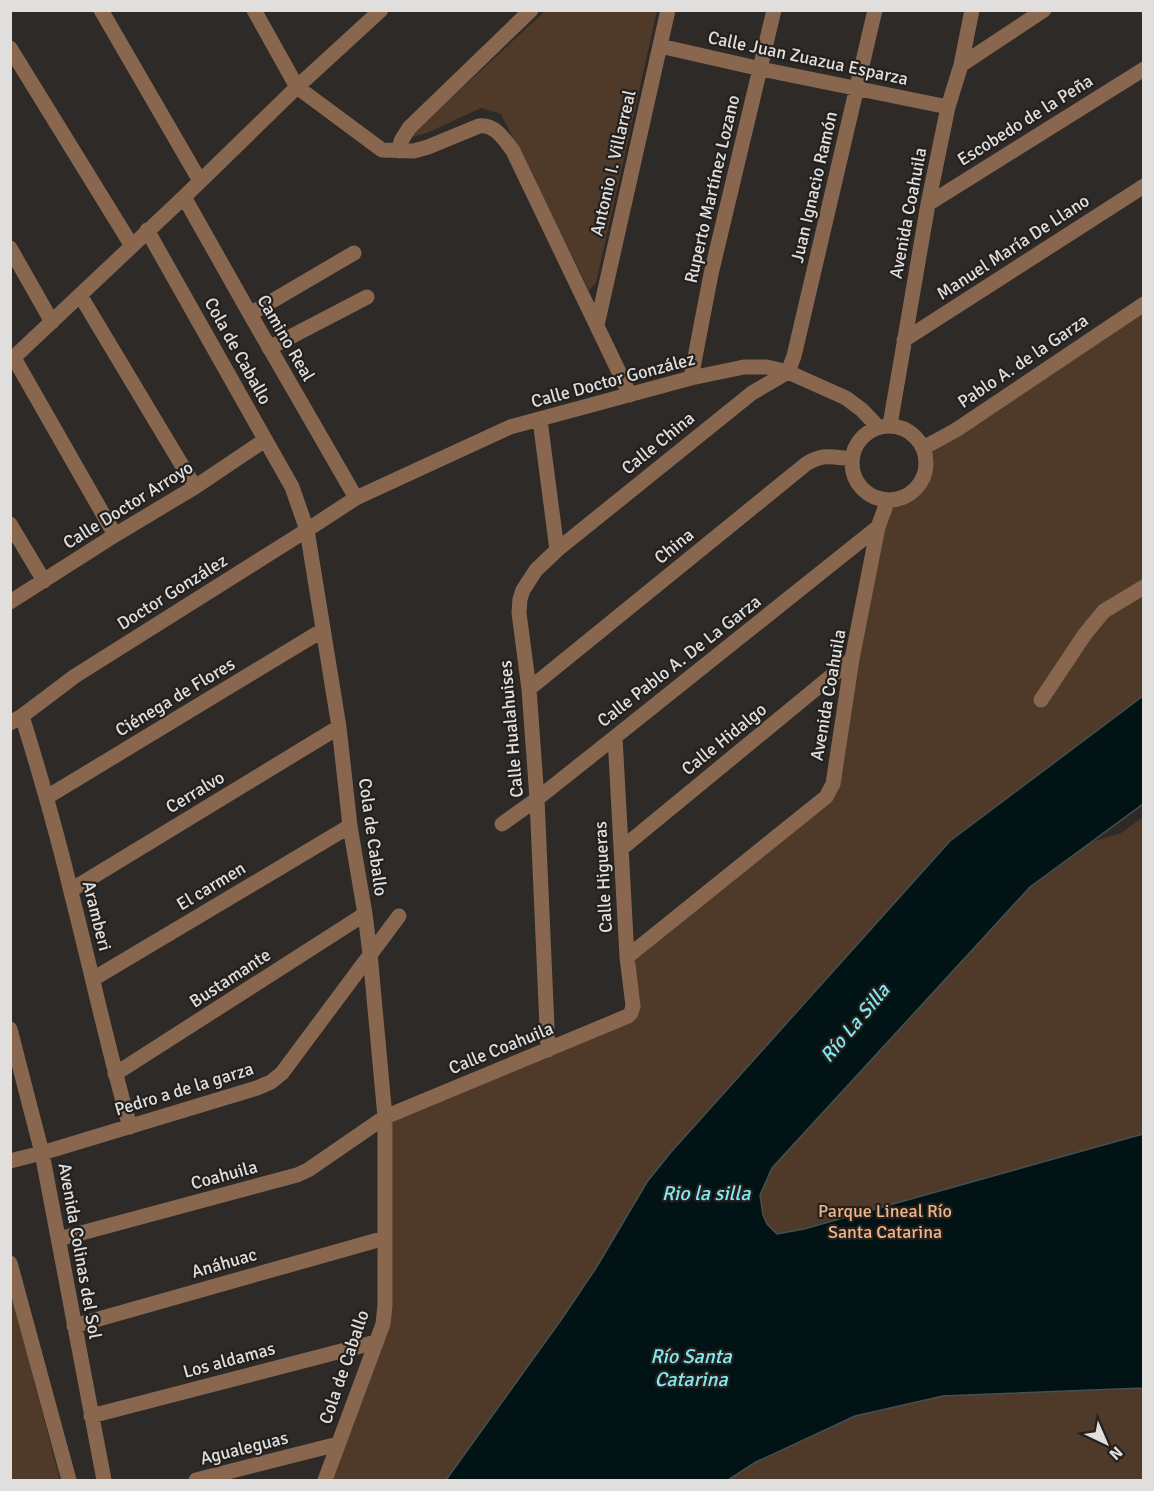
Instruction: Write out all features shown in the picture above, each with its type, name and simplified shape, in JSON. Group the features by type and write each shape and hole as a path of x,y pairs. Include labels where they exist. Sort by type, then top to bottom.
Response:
{"street":[{"path":"101,10 200,181"},
{"path":"254,10 297,87 382,150 414,151 485,125 493,128 503,138 513,151 630,395"},
{"path":"116,535 12,359 381,10"},
{"path":"399,151 401,141 409,128 531,10"},
{"name":"Antonio I. Villarreal","path":"597,325 668,10"},
{"name":"Ruperto Martínez Lozano","path":"691,378 711,274 774,10"},
{"name":"Juan Ignacio Ramón","path":"788,372 794,357 875,10"},
{"name":"Avenida Coahuila","path":"884,426 904,340 948,107 961,65 972,10"},
{"path":"961,65 1044,10"},
{"name":"Calle Juan Zuazua Esparza","path":"660,46 948,107"},
{"path":"10,48 132,246"},
{"name":"Escobedo de la Peña","path":"928,204 1143,69"},
{"name":"Manuel María De Llano","path":"904,340 1143,186"},
{"name":"Camino Real","path":"184,197 356,498"},
{"name":"Cola de Caballo","path":"147,230 292,487 307,530 339,727 350,826 370,954 385,1117 385,1305 383,1324 325,1480"},
{"path":"10,248 52,322"},
{"path":"250,314 354,253"},
{"path":"80,294 195,487"},
{"path":"269,348 367,297"},
{"name":"Pablo A. de la Garza","path":"923,448 956,430 1143,304"},
{"name":"Calle Doctor González","path":"356,498 510,428 602,401 744,367 768,367 788,372 846,398 884,426"},
{"name":"Calle China","path":"557,550 752,393 788,372"},
{"path":"540,420 557,550"},
{"path":"884,426 896,426 907,430 917,438 923,448 926,461 924,474 908,495 888,500 875,497 863,490 853,473 853,452 867,432 884,426"},
{"name":"Calle Doctor Arroyo","path":"10,602 195,487 265,440"},
{"name":"China","path":"529,689 806,464 825,456 852,459"},
{"name":"Doctor González","path":"16,719 75,676 356,498"},
{"name":"Avenida Coahuila","path":"627,957 826,797 830,791 852,659 878,527 888,500"},
{"path":"10,524 44,581"},
{"name":"Calle Pablo A. De La Garza","path":"502,824 537,799 878,527"},
{"name":"Calle Hualahuises","path":"548,1050 537,799 529,689 519,613 523,590 536,570 557,550"},
{"path":"1041,700 1085,634 1104,611 1143,587"},
{"name":"Ciénega de Flores","path":"47,797 323,630"},
{"name":"Calle Hidalgo","path":"621,849 852,659"},
{"name":"Aramberi","path":"16,719 47,797 130,1127"},
{"name":"Cerralvo","path":"71,890 339,727"},
{"name":"Calle Higueras","path":"615,737 627,957 633,1006 631,1013"},
{"name":"El carmen","path":"93,979 350,826"},
{"name":"Bustamante","path":"115,1074 365,914"},
{"name":"Pedro a de la garza","path":"10,1161 271,1083 282,1073 399,916"},
{"name":"Calle Coahuila","path":"385,1117 624,1019 631,1013"},
{"name":"Avenida Colinas del Sol","path":"10,1029 42,1153 104,1480"},
{"name":"Coahuila","path":"59,1239 297,1175 308,1170 385,1117"},
{"name":"Anáhuac","path":"74,1326 385,1238"},
{"path":"10,1263 69,1480"},
{"name":"Los aldamas","path":"91,1416 376,1342"},
{"name":"Agualeguas","path":"196,1480 338,1444"}],"green space":[{"path":"545,11 657,11 596,283 589,290 501,114 481,108 427,133 408,138"},
{"name":"Parque Lineal Río Santa Catarina","path":"1143,304 1143,696 950,841 943,889 1121,833 1143,817 1143,1480 325,1480 383,1324 385,1117 628,1016 627,957 826,797 888,500 905,495 917,486 925,464 925,454"},
{"path":"11,1293 60,1480 11,1480"}],"water":[{"name":"Río Santa Catarina","path":"1143,696 1143,804 1030,887 772,1168 760,1195 763,1215 767,1224 777,1234 804,1229 1143,1134 1143,1388 943,1396 855,1416 756,1462 728,1480 446,1480 561,1320 596,1268 647,1182 671,1152 950,841"}],"water label":[{"name":"Río La Silla","path":"855,1023"},
{"name":"Rio la silla","path":"706,1193"}]}
